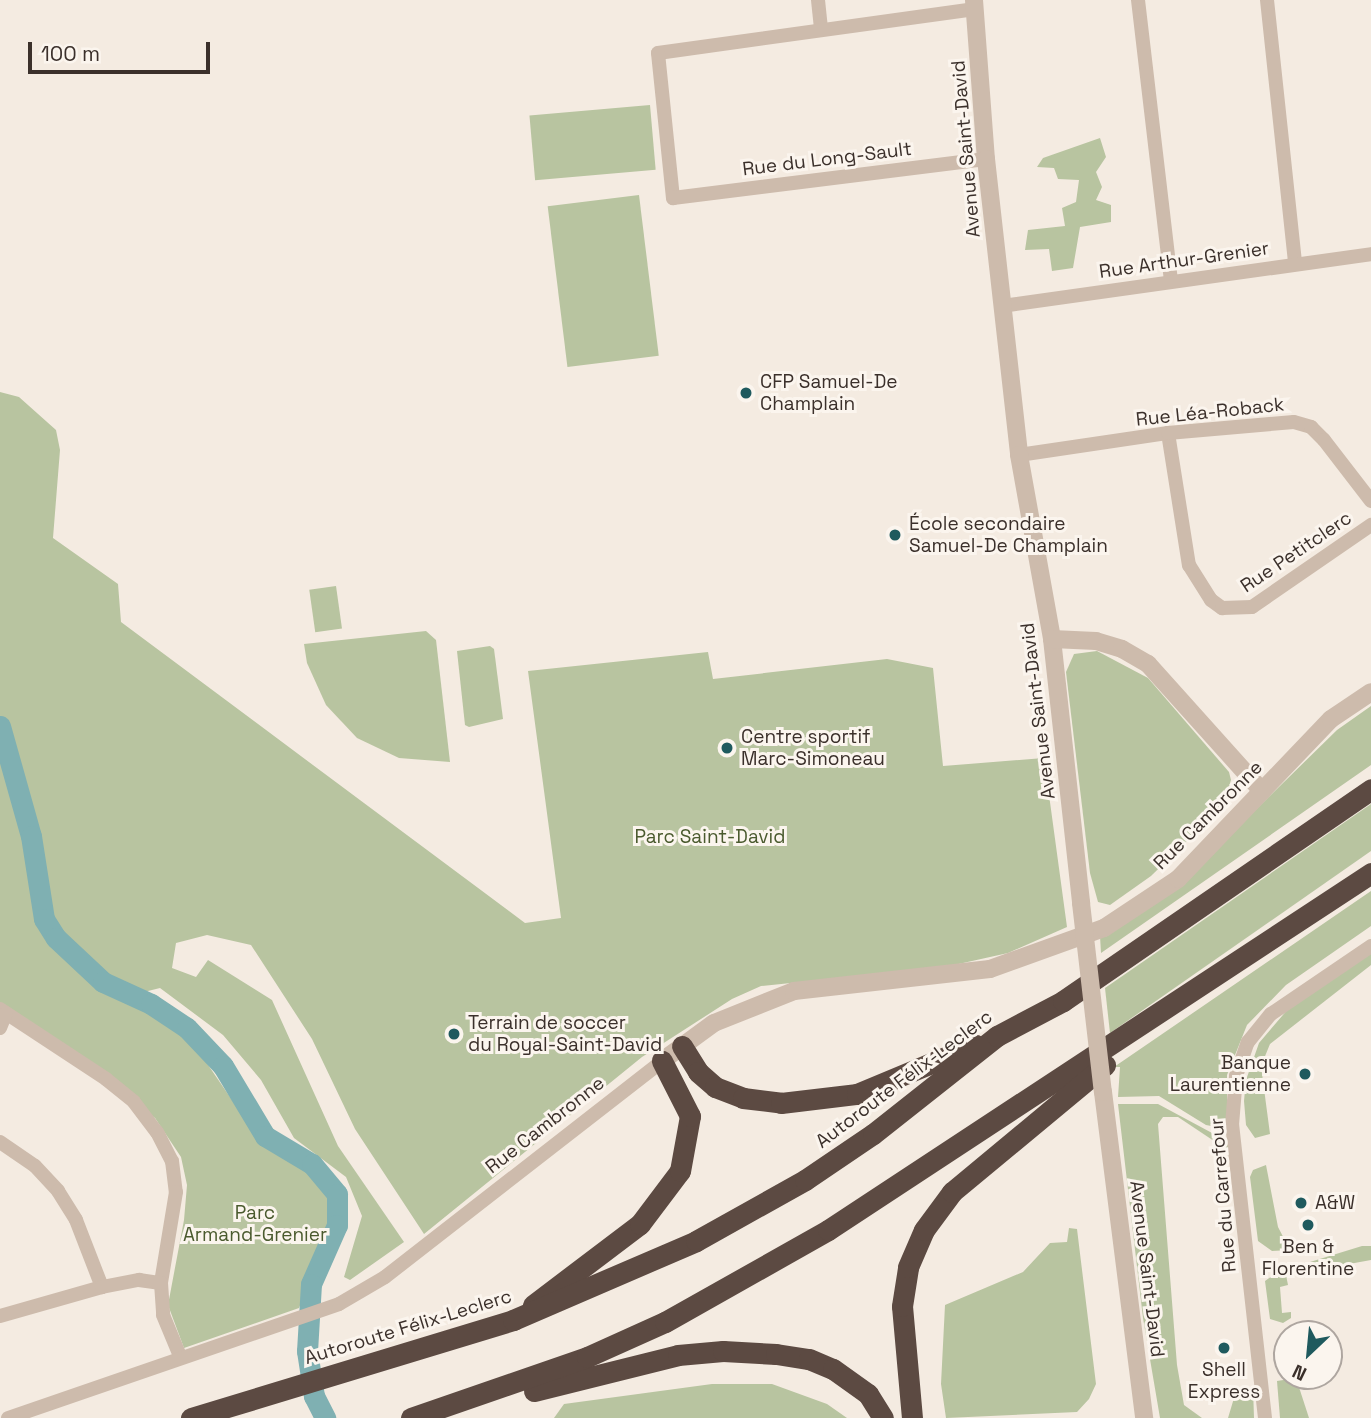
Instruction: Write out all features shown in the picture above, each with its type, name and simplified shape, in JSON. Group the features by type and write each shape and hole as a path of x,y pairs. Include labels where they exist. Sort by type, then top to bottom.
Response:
{"highway":[{"name":"Autoroute Félix-Leclerc","path":"191,1418 329,1373 513,1320 696,1241 805,1180 873,1135 997,1036 1063,1001 1371,789"},
{"path":"411,1418 460,1404 587,1357 665,1322 828,1230 1156,1018 1371,873"},
{"path":"912,1418 902,1306 908,1267 924,1230 952,1192 1156,1018"},
{"path":"682,1046 698,1072 715,1087 743,1098 781,1104 857,1094 997,1036"},
{"path":"513,1320 640,1224 680,1171 690,1116 662,1061"},
{"path":"460,1404 501,1401 587,1374 678,1354 723,1350 809,1359 833,1369 867,1394 883,1418"}],"street":[{"path":"818,0 821,30 974,5"},
{"path":"1138,0 1171,280"},
{"path":"1267,0 1295,264"},
{"name":"Avenue Saint-David","path":"974,5 986,159 1019,456 1052,639 1103,1092 1144,1418"},
{"name":"Rue du Long-Sault","path":"821,30 658,53 673,198 986,159"},
{"name":"Rue Arthur-Grenier","path":"1002,306 1171,280 1371,254"},
{"name":"Rue Léa-Roback","path":"1019,456 1168,433 1276,421 1311,427 1371,501"},
{"name":"Rue Petitclerc","path":"1168,433 1189,565 1210,600 1222,608 1252,607 1371,525"},
{"path":"1052,639 1096,641 1122,649 1148,664 1262,791"},
{"name":"Rue Cambronne","path":"8,1418 180,1356 316,1315 385,1277 662,1061 724,1018 794,990 990,969 1104,928 1178,878 1331,719 1371,692"},
{"name":"Rue du Carrefour","path":"1265,1418 1232,1125 1236,1076 1248,1042 1271,1014 1371,946"},
{"path":"0,1028 3,1011 106,1079 134,1102 157,1132 172,1161 176,1192 161,1283 163,1315 180,1356"},
{"path":"0,1142 34,1166 58,1191 76,1220 102,1287"},
{"path":"0,1316 102,1287 139,1280 161,1283"}],"green space":[{"path":"650,105 656,170 535,180 529,116"},
{"path":"1100,138 1106,157 1096,172 1102,187 1096,200 1111,205 1111,222 1080,227 1073,268 1052,271 1049,249 1025,250 1028,230 1065,226 1062,208 1076,202 1079,180 1058,179 1054,168 1037,167 1043,158"},
{"path":"639,195 659,356 567,367 548,206"},
{"name":"Parc Saint-David","path":"0,392 19,397 56,430 60,450 53,538 118,584 121,622 525,923 561,918 528,671 708,652 713,679 887,659 933,668 943,766 1044,758 1067,927 1008,953 945,967 761,986 732,999 642,1057 424,1234 355,1129 312,1039 251,945 207,935 176,943 172,968 196,977 208,960 272,1000 338,1146 404,1242 350,1280 344,1277 362,1216 346,1177 294,1138 261,1080 223,1035 160,988 132,995 130,1001 187,1034 260,1141 317,1179 332,1206 327,1236 299,1308 184,1348 168,1305 184,1220 187,1185 181,1157 155,1118 0,1007"},
{"path":"336,586 342,629 315,632 309,590"},
{"path":"426,631 436,640 450,762 399,758 357,738 326,705 307,663 304,644"},
{"path":"490,646 494,649 503,719 469,727 465,725 457,651"},
{"path":"1097,651 1148,678 1229,772 1231,780 1224,802 1188,840 1151,876 1110,905 1098,902 1090,873 1066,672 1074,654"},
{"path":"1371,706 1371,765 1101,953 1100,936 1182,882 1337,730"},
{"path":"1371,804 1371,851 1110,1033 1105,988"},
{"path":"1371,891 1371,926 1286,985 1247,1025 1227,1075 1227,1129 1206,1125 1159,1096 1118,1097 1120,1067 1114,1067"},
{"path":"1371,949 1371,965 1270,1044 1261,1066 1270,1134 1255,1138 1246,1125 1244,1101 1246,1080 1259,1043 1294,1002"},
{"path":"1118,1104 1158,1104 1227,1141 1229,1151 1178,1117 1163,1117 1158,1124 1177,1365 1184,1405 1202,1418 1160,1418 1143,1318"},
{"path":"1266,1165 1278,1227 1290,1250 1272,1251 1258,1241 1250,1177 1253,1170"},
{"path":"1069,1228 1077,1229 1096,1384 1089,1399 1077,1412 946,1418 941,1384 945,1305 1023,1272 1050,1243 1067,1242"},
{"path":"1362,1246 1371,1246 1371,1260 1305,1272 1310,1262"},
{"path":"1279,1271 1286,1275 1288,1285 1280,1287 1282,1313 1291,1312 1291,1318 1270,1319 1265,1281"},
{"path":"712,1384 772,1384 827,1404 847,1418 554,1418 564,1404"},
{"path":"1253,1387 1254,1418 1228,1418 1234,1398 1241,1398"},
{"path":"1278,1390 1300,1390 1309,1418 1280,1418"}],"waterway":[{"path":"0,726 31,836 44,919 56,938 103,982 151,1004 187,1028 223,1066 265,1136 312,1164 337,1194 337,1225 311,1284 307,1351 314,1396 325,1418"}],"place":[{"name":"CFP Samuel-De Champlain","path":"746,393"},
{"name":"École secondaire Samuel-De Champlain","path":"895,535"},
{"name":"Centre sportif Marc-Simoneau","path":"727,748"},
{"name":"Terrain de soccer du Royal-Saint-David","path":"454,1034"},
{"name":"Banque Laurentienne","path":"1305,1074"},
{"name":"A&W","path":"1301,1203"},
{"name":"Ben & Florentine","path":"1308,1225"},
{"name":"Shell Express","path":"1224,1348"}],"park label":[{"name":"Parc Armand-Grenier","path":"255,1224"}]}
